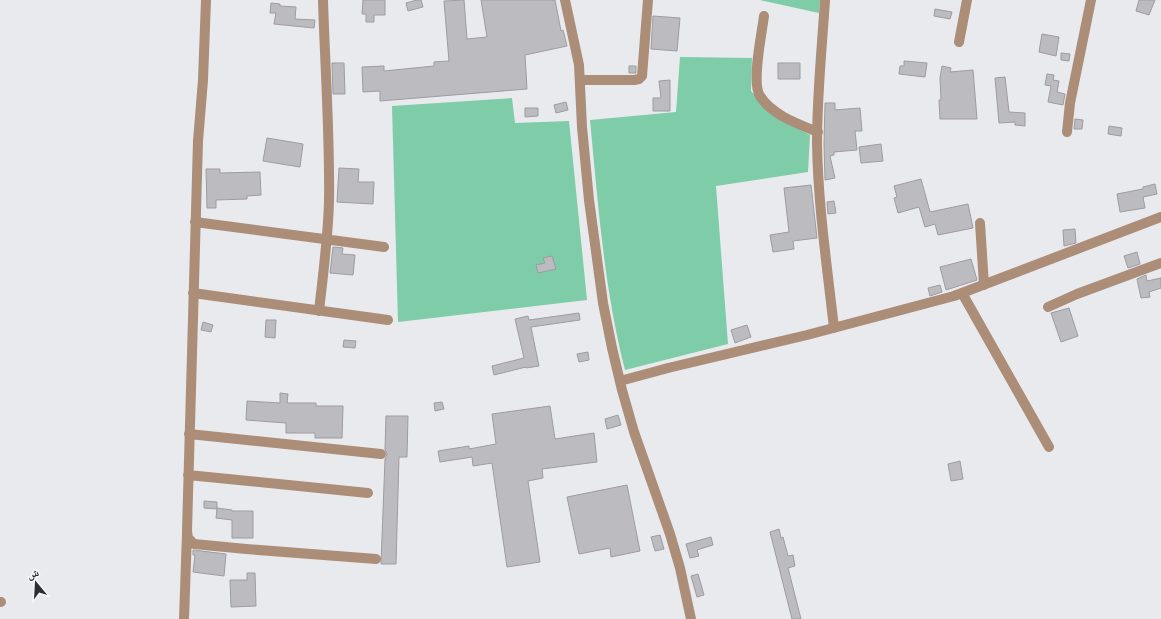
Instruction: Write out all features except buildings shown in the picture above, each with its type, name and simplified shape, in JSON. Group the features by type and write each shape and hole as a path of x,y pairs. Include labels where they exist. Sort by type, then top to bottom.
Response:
{"street":[{"path":"184,619 195,222 206,0"},
{"path":"319,311 327,240 329,157 323,0"},
{"path":"565,0 576,45 589,200 603,302 620,381 634,432 670,534 680,568 691,619"},
{"path":"580,80 634,80 639,79 642,76 648,0"},
{"path":"825,0 818,132 822,226 834,328"},
{"path":"959,42 967,0"},
{"path":"1067,132 1070,103 1091,0"},
{"path":"764,16 758,52 757,88 760,96 770,106 784,116 818,132"},
{"path":"620,381 834,328 962,294 1161,218"},
{"path":"195,222 384,248"},
{"path":"980,223 984,285"},
{"path":"1048,307 1077,294 1161,263"},
{"path":"193,294 388,320"},
{"path":"962,294 1049,447"},
{"path":"189,434 381,454"},
{"path":"188,475 368,493"},
{"path":"187,532 188,538 194,544 376,559"}],"green space":[{"path":"760,0 820,0 819,13"},
{"path":"680,57 752,58 751,91 770,113 810,135 808,172 716,186 728,344 625,370 607,277 590,120 676,112"},
{"path":"512,98 515,123 569,121 587,300 398,322 392,106"}]}
